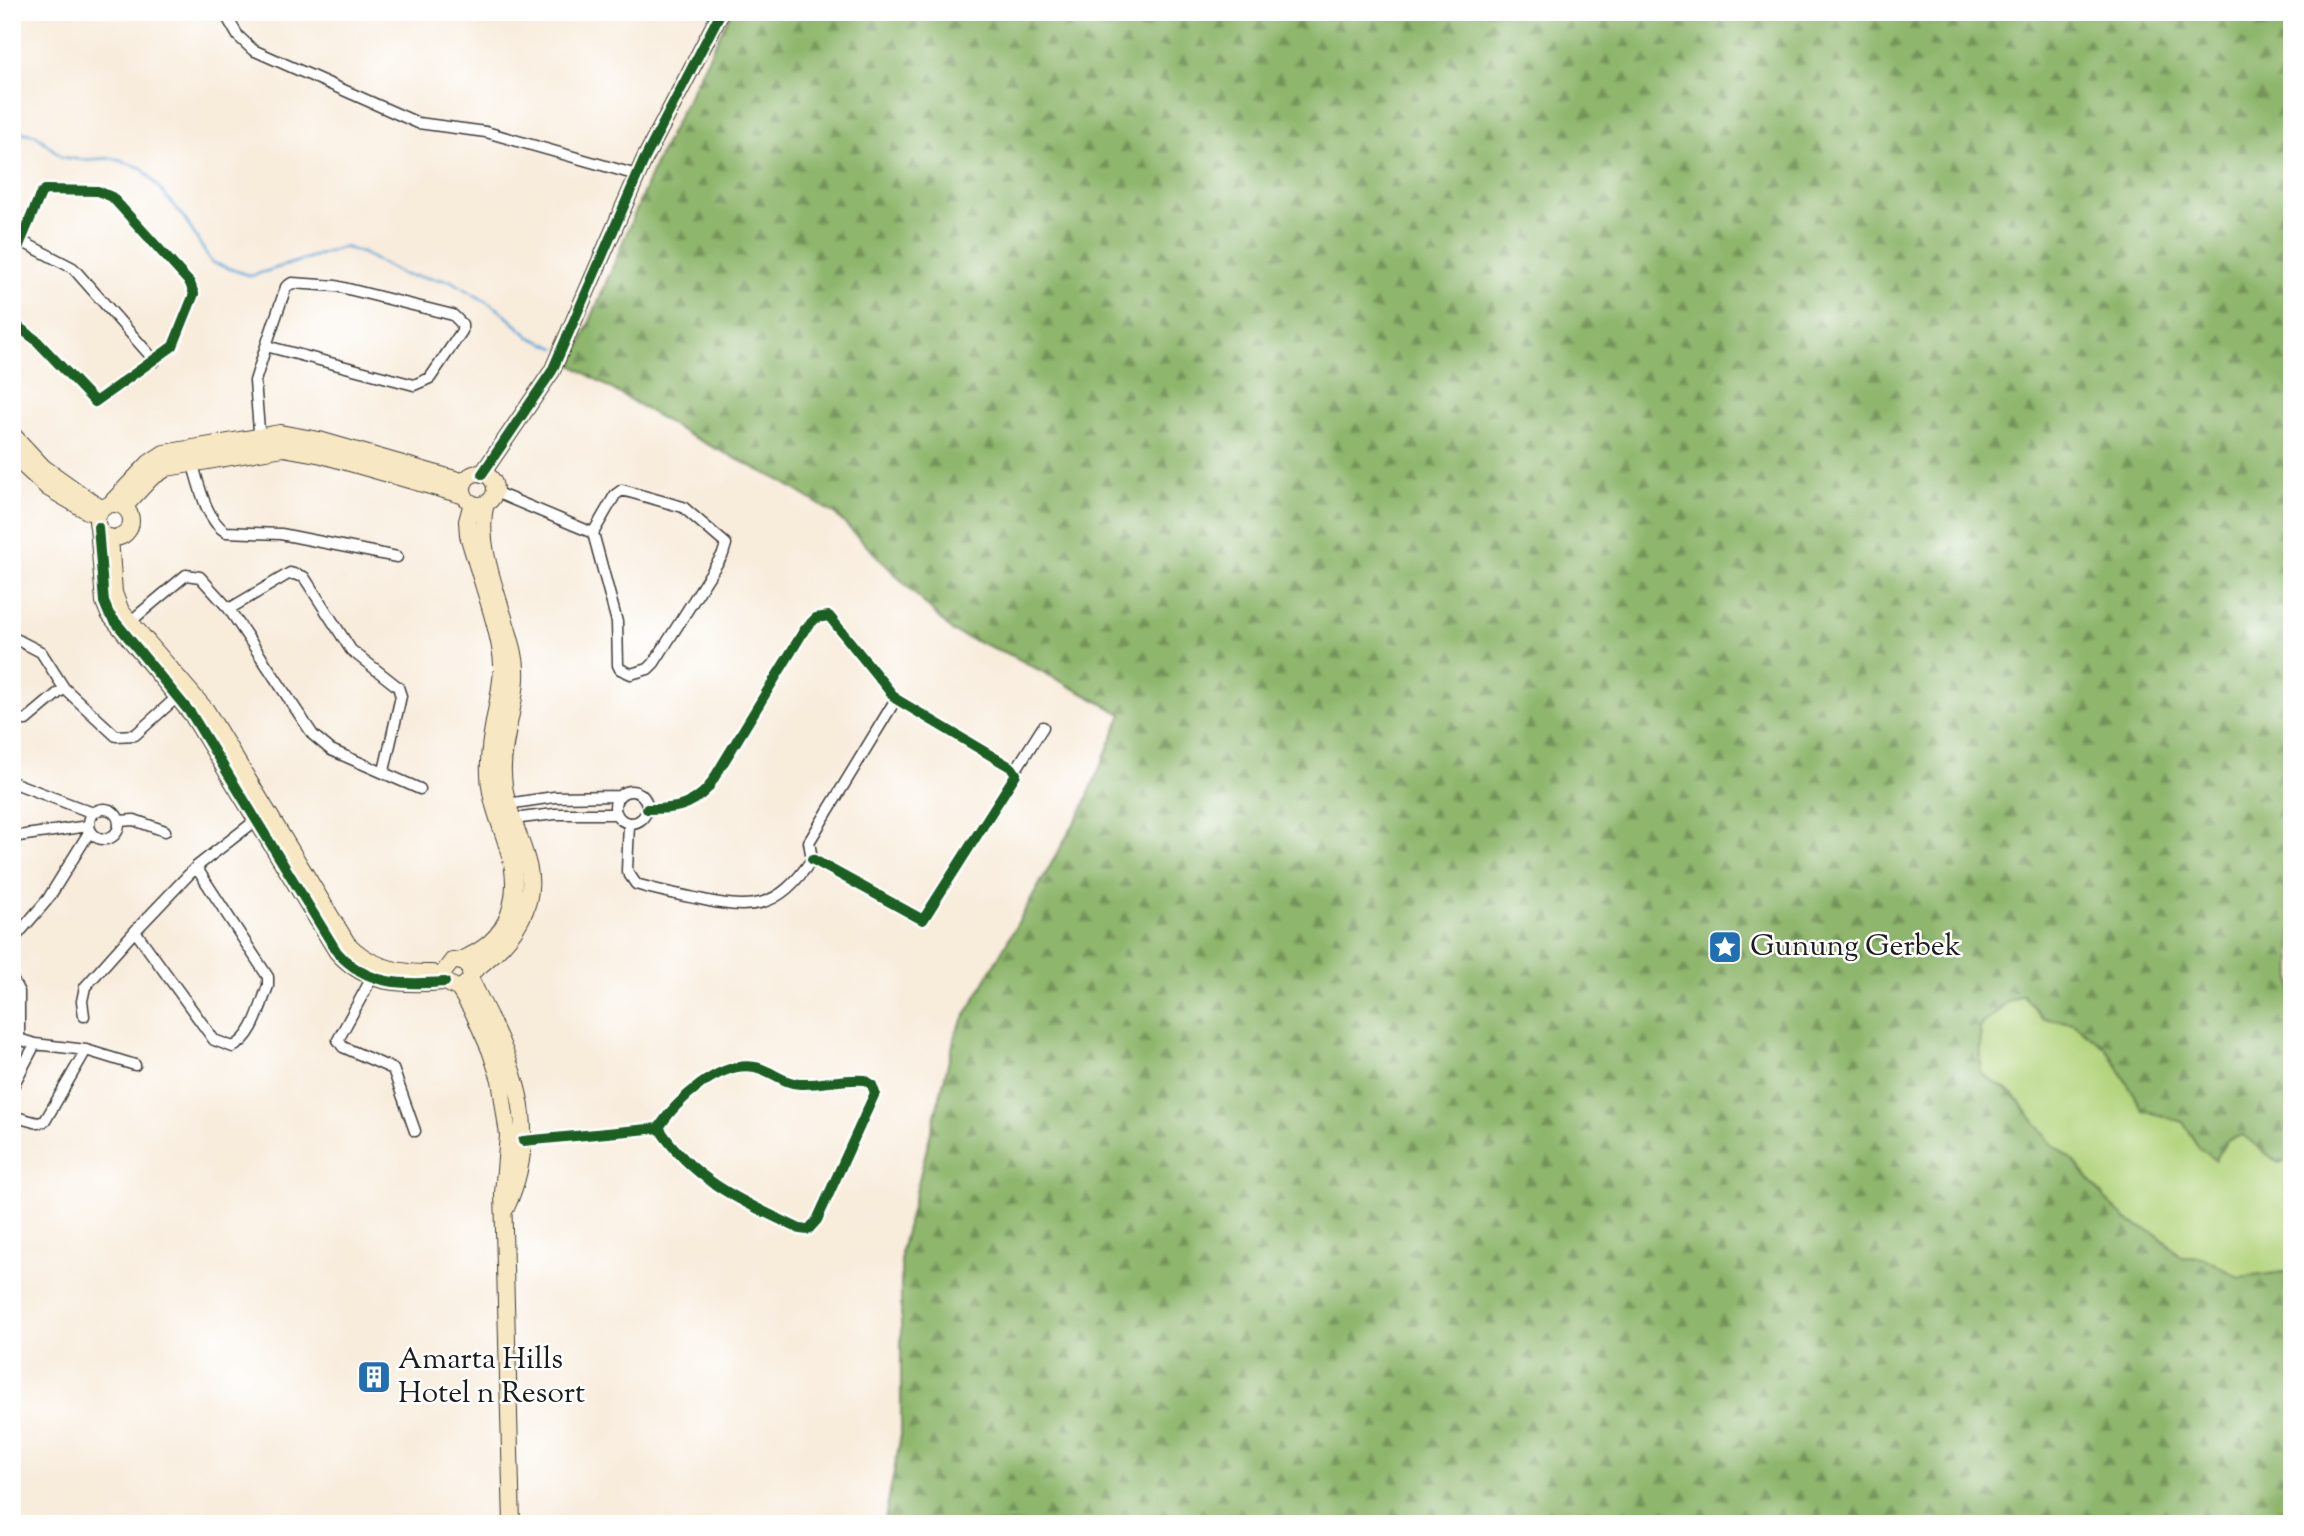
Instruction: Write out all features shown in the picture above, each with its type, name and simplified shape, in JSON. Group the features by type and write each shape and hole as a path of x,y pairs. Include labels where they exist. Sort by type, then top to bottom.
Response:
{"street":[{"path":"224,12 238,36 253,50 418,122 486,132 639,169"},
{"path":"522,872 491,794 488,772 501,655 468,535 467,521 479,490 554,368 639,169 721,12"},
{"path":"12,262 37,198 46,190 98,191 112,197 192,288 194,294 178,338 155,361 100,401 91,401 36,340 12,323"},
{"path":"21,241 72,268 155,361"},
{"path":"260,442 256,381 266,346 286,287 292,284 336,286 453,315 463,327 430,379 420,385 266,346"},
{"path":"12,434 52,475 107,517"},
{"path":"295,872 255,821 200,727 104,601 107,517 152,478 190,455 260,442 479,490 593,533"},
{"path":"12,455 48,488 107,517"},
{"path":"190,455 207,505 215,521 226,532 281,534 397,558"},
{"path":"125,627 206,709 337,951 345,961 375,972 396,985 459,976 500,932 522,872 502,772 516,665 481,527 479,490"},
{"path":"625,490 683,507 726,544 723,554 654,663 640,673 625,673 618,664 617,621 593,533 615,495 625,490"},
{"path":"229,609 290,573 303,577 351,650 398,687 401,696 384,771"},
{"path":"125,627 191,574 205,580 229,609 313,735 331,750 420,789"},
{"path":"646,809 681,807 698,798 708,788 804,629 816,618 829,616 896,699 1015,771"},
{"path":"12,637 41,652 64,688 109,732 124,738 135,735 177,696"},
{"path":"12,718 26,720 64,688"},
{"path":"629,823 627,871 632,881 735,908 760,904 786,890 812,859 810,842 896,699"},
{"path":"812,859 923,920 1043,727"},
{"path":"12,782 93,813"},
{"path":"510,812 554,797 619,796 628,791 638,793 645,800 646,809 642,818 629,823"},
{"path":"617,814 615,805 619,796"},
{"path":"12,941 48,899 89,828 93,813 101,808 111,810 119,821"},
{"path":"510,812 617,814 629,823"},
{"path":"119,821 134,820 165,831"},
{"path":"89,828 97,838 106,839 115,835 119,821"},
{"path":"84,1016 82,1000 85,987 196,867 255,821"},
{"path":"12,838 89,828"},
{"path":"135,931 214,1040 233,1047 242,1043 258,1010 268,977 196,867"},
{"path":"375,972 338,1040 343,1047 393,1069 415,1131"},
{"path":"459,976 519,1088 524,1124 523,1141 508,1189"},
{"path":"12,979 19,992 15,1038 35,1044 86,1050 135,1065"},
{"path":"12,1088 35,1044"},
{"path":"496,1047 507,1113 508,1189 505,1210 512,1524"},
{"path":"12,1116 38,1123 45,1121 86,1050"},
{"path":"523,1141 659,1128 673,1109 693,1091 728,1069 740,1066 762,1069 796,1084 864,1080 872,1085 873,1099 817,1220 807,1230 800,1230 729,1196 690,1166 659,1128"}],"green space":[{"path":"731,12 2292,12 2292,1158 2279,1163 2243,1135 2226,1140 2216,1160 2199,1148 2183,1122 2143,1110 2106,1048 2073,1023 2043,1018 2023,995 2009,1001 1980,1027 1981,1073 2014,1095 2052,1144 2074,1161 2104,1198 2128,1221 2159,1236 2181,1257 2204,1258 2240,1278 2292,1271 2292,1524 884,1524 901,1435 901,1251 956,1032 1084,806 1122,714 1013,656 953,632 836,515 781,481 689,435 572,365 656,162"},
{"path":"2023,994 2043,1018 2073,1023 2106,1048 2143,1110 2183,1122 2199,1148 2216,1159 2226,1140 2243,1135 2279,1163 2292,1158 2292,1271 2240,1278 2204,1258 2181,1257 2159,1236 2128,1221 2104,1198 2074,1161 2052,1144 2014,1095 1981,1073 1980,1027 2009,1001"}],"waterway":[{"path":"12,130 36,135 62,157 83,160 112,158 142,168 185,219 211,262 251,276 344,247 362,253 404,275 451,281 497,308 530,337 556,348"}],"cycle path":[{"path":"482,474 552,371 644,160 721,12"},
{"path":"12,262 41,193 45,190 98,191 112,197 190,283 194,294 173,346 95,402 36,340 12,322"},
{"path":"98,527 104,602 109,614 192,715 337,952 361,971 386,981 445,982"},
{"path":"647,809 680,806 694,800 708,788 805,629 816,618 829,616 896,699 1012,768 1016,774 923,920 812,859"},
{"path":"523,1141 659,1128 676,1106 700,1085 713,1076 741,1067 755,1067 794,1083 865,1080 872,1085 875,1093 817,1220 808,1230 800,1229 722,1189 688,1162 659,1128"}],"place":[{"name":"Gunung Gerbek","path":"1725,947"},
{"name":"Amarta Hills Hotel n Resort","path":"374,1377"}]}
